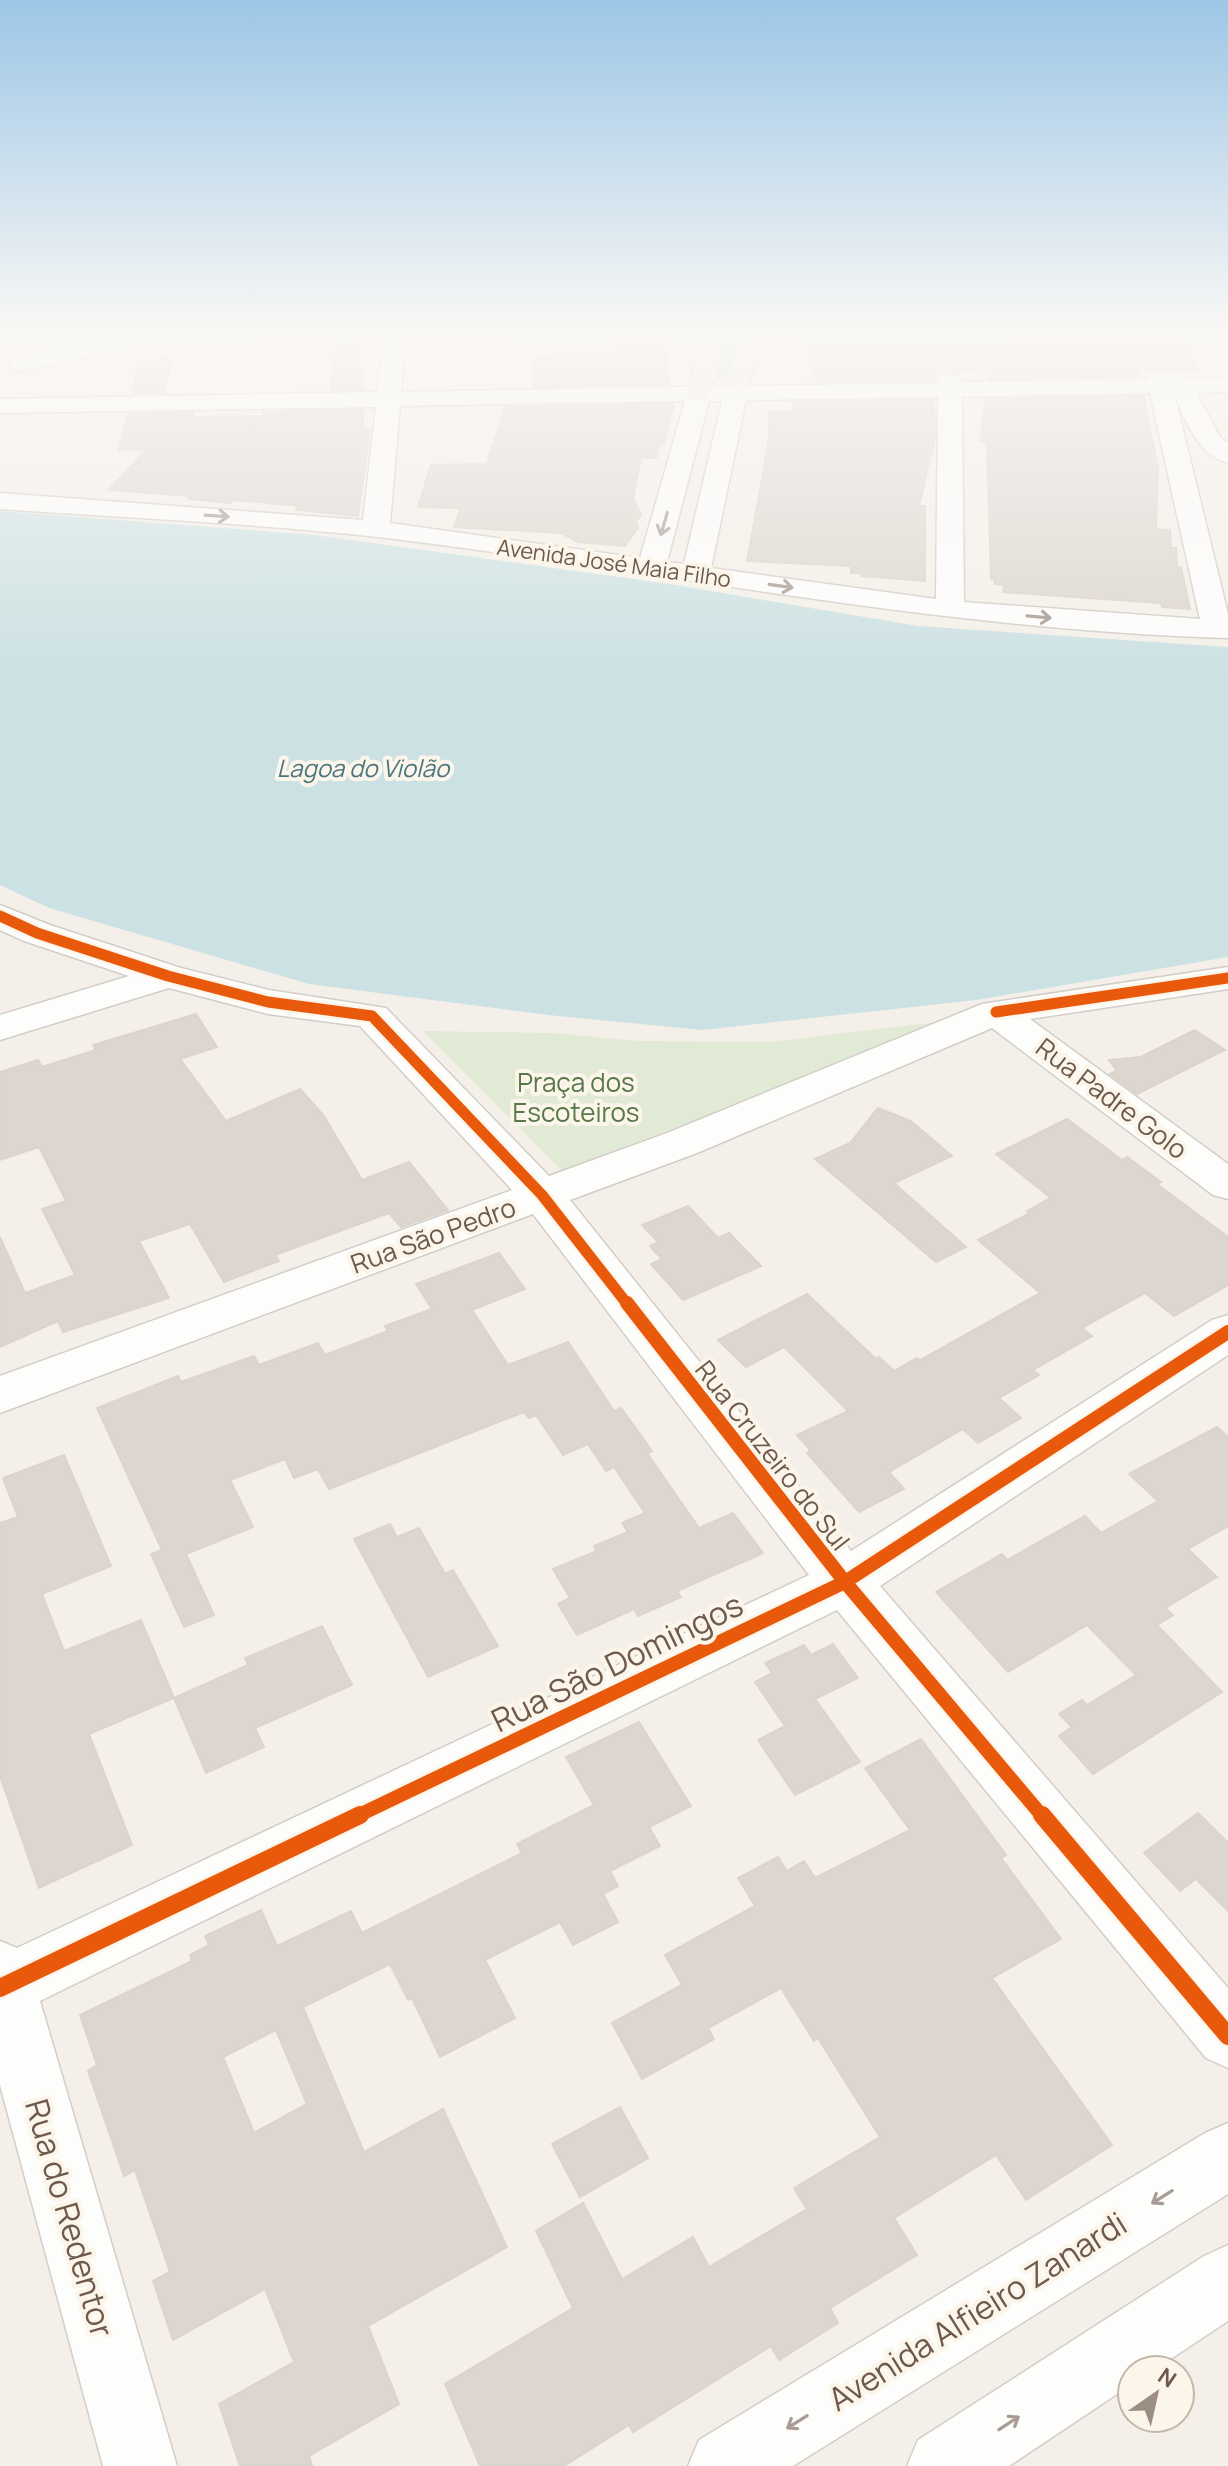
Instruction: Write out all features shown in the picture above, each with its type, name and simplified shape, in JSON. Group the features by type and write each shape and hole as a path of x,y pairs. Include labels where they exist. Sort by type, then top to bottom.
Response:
{"street":[{"path":"376,529 385,448"},
{"path":"651,568 684,448"},
{"path":"696,574 723,448"},
{"path":"950,448 950,610"},
{"path":"1183,448 1223,629"},
{"name":"Avenida José Maia Filho","path":"0,501 376,529 950,610 1152,627 1223,629"},
{"path":"0,916 37,933 168,976"},
{"path":"0,1028 168,976"},
{"name":"Rua Cruzeiro do Sul","path":"168,976 268,1002 372,1016 542,1195 845,1582 1228,2036"},
{"path":"996,1012 1228,978"},
{"name":"Rua Padre Golo","path":"996,1012 1228,1185"},
{"name":"Rua São Pedro","path":"0,1395 682,1143 996,1012"},
{"name":"Rua São Domingos","path":"2,1982 845,1582 1228,1332"},
{"name":"Rua do Redentor","path":"2,1982 140,2466"},
{"name":"Avenida Alfieiro Zanardi","path":"725,2466 1228,2156"},
{"path":"944,2466 1228,2280"}],"green space":[{"name":"Praça dos Escoteiros","path":"971,1018 561,1170 423,1031 552,1033 638,1041 770,1042"}],"water":[{"name":"Lagoa do Violão","path":"0,511 314,535 669,584 918,626 1228,647 1228,957 976,1000 702,1030 548,1015 309,984 49,908 0,885"}],"building":[{"path":"119,448 367,448 358,516 296,510 299,506 234,500 231,503 188,499 190,496 109,490 147,449"},
{"path":"492,448 659,448 656,458 641,458 633,499 641,515 636,521 638,528 625,546 578,542 561,533 454,527 461,508 418,507 431,465 487,464"},
{"path":"768,448 933,448 919,506 925,506 925,581 861,576 861,573 851,573 851,566 747,561"},
{"path":"987,448 1154,448 1158,469 1156,529 1170,530 1171,548 1176,548 1177,567 1181,567 1190,609 1162,607 1161,603 1003,592 1004,585 995,584 991,579"},
{"path":"196,1014 217,1047 180,1059 226,1121 300,1089 324,1116 362,1180 409,1162 448,1210 401,1227 389,1213 275,1255 279,1261 224,1282 190,1224 139,1241 169,1298 63,1332 58,1321 0,1347 0,1237 25,1293 75,1275 42,1209 66,1201 39,1147 0,1160 0,1072 38,1060 42,1067 96,1050 93,1045"},
{"path":"1195,1030 1225,1050 1137,1094 1110,1074 1117,1071 1109,1060 1141,1057"},
{"path":"878,1108 911,1121 952,1156 894,1183 966,1247 936,1262 815,1159 850,1143"},
{"path":"1067,1119 1122,1160 1127,1157 1161,1182 1157,1184 1228,1237 1228,1285 1174,1316 1145,1293 1082,1328 1092,1336 1033,1370 1039,1375 999,1398 1021,1418 978,1443 963,1429 889,1472 904,1489 859,1512 807,1453 811,1451 797,1435 848,1411 784,1347 746,1367 718,1340 807,1294 876,1359 879,1357 894,1371 917,1358 920,1360 1040,1293 978,1240 1030,1213 1027,1211 1051,1198 996,1154"},
{"path":"688,1206 718,1238 729,1233 761,1266 683,1300 651,1264 662,1259 650,1246 658,1242 642,1225"},
{"path":"499,1253 525,1289 472,1310 508,1365 568,1342 614,1411 621,1408 652,1451 647,1453 699,1528 733,1513 763,1553 677,1591 681,1597 638,1616 634,1609 577,1635 558,1604 570,1598 553,1569 597,1551 594,1546 628,1532 622,1523 645,1513 614,1467 606,1471 588,1444 563,1455 536,1415 529,1418 524,1412 329,1489 318,1469 294,1478 285,1459 230,1480 253,1527 186,1554 214,1615 184,1627 151,1554 162,1550 97,1408 178,1376 181,1382 254,1356 259,1365 318,1343 325,1355 388,1331 385,1326 432,1309 416,1284"},
{"path":"1217,1427 1228,1437 1228,1526 1188,1549 1217,1577 1165,1608 1173,1615 1157,1625 1222,1692 1093,1774 1059,1736 1072,1727 1059,1714 1082,1700 1087,1705 1136,1675 1087,1625 1008,1672 936,1592 1002,1554 1007,1560 1085,1516 1101,1533 1158,1501 1129,1474"},
{"path":"64,1455 111,1566 42,1594 64,1651 141,1620 174,1698 89,1734 132,1845 39,1888 0,1776 0,1523 18,1517 3,1478"},
{"path":"390,1524 397,1537 419,1528 445,1574 453,1570 498,1646 428,1677 354,1539"},
{"path":"322,1626 352,1685 255,1728 264,1747 206,1773 174,1698 248,1665 245,1658"},
{"path":"833,1644 858,1678 815,1699 860,1762 795,1795 758,1740 785,1726 755,1682 772,1673 765,1663 804,1645 811,1655"},
{"path":"639,1722 691,1806 649,1827 660,1846 610,1871 618,1886 603,1894 618,1922 573,1945 560,1922 485,1960 515,2018 440,2057 412,1998 408,2000 390,1964 303,2007 364,2152 443,2109 507,2247 368,2326 399,2404 309,2456 312,2466 240,2466 219,2404 294,2362 265,2289 173,2340 153,2281 170,2272 135,2170 124,2176 88,2071 97,2065 80,2015 192,1961 190,1955 209,1945 205,1936 261,1910 277,1946 351,1911 362,1933 522,1853 517,1844 594,1805 566,1757","holes":["276,2030 307,2104 254,2133 223,2057"]},
{"path":"921,1739 1006,1855 1001,1858 1061,1939 992,1978 1112,2145 1026,2200 996,2155 894,2218 917,2255 830,2308 838,2323 779,2360 771,2346 633,2432 629,2425 564,2466 480,2466 445,2384 573,2308 536,2231 583,2203 622,2279 693,2237 709,2267 807,2209 794,2188 880,2137 818,2038 814,2041 781,1988 708,2028 714,2039 642,2079 612,2023 682,1985 665,1955 755,1906 738,1878 778,1857 787,1871 804,1861 815,1878 910,1830 865,1768"},
{"path":"1198,1813 1228,1843 1228,1911 1196,1879 1180,1891 1144,1853"},
{"path":"620,2107 648,2158 580,2197 552,2144"}],"cycle path":[{"path":"0,916 37,933 168,976 268,1002 372,1016 542,1195 845,1582 1228,2036"},
{"path":"996,1012 1228,978"},
{"path":"0,1988 845,1582 1228,1332"}]}
